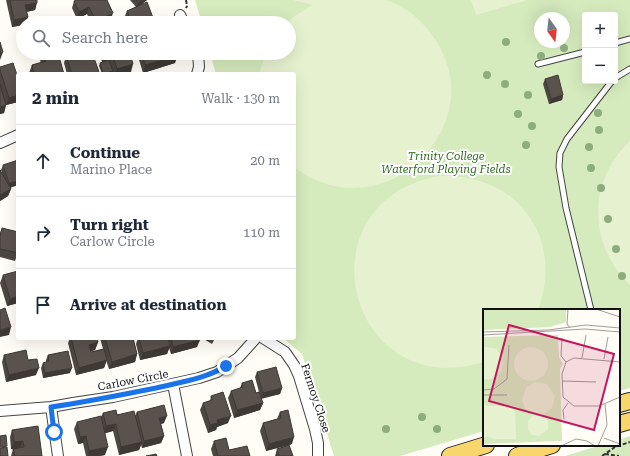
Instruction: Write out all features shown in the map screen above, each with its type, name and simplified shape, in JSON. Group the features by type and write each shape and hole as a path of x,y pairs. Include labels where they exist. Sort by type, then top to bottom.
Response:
{"main road":[{"path":"620,404 630,401"},
{"path":"620,424 630,421"},
{"path":"450,456 483,446"},
{"path":"517,456 549,446"}],"street":[{"path":"198,72 199,60"},
{"path":"0,143 16,135"},
{"name":"Carlow Circle","path":"0,411 51,407 113,397 199,378 217,372 238,358 254,340"},
{"name":"Fermoy Close","path":"266,340 285,352 294,365 299,376 315,429 318,443 318,456"},
{"path":"173,384 187,456"},
{"path":"51,407 58,456"}],"lane":[{"path":"618,42 630,39"},
{"path":"538,64 582,53"},
{"path":"618,76 630,69"},
{"path":"591,309 566,208 559,167 560,153 567,139 610,84"}],"path":[{"path":"620,445 630,442"},
{"path":"602,456 618,446"},
{"path":"605,454 619,456"}],"green space":[{"name":"Trinity College Waterford Playing Fields","path":"195,0 630,0 630,388 620,391 620,309 483,309 483,431 400,456 334,456 302,354 285,340 296,340 296,72 215,72 212,60 296,60 296,16 200,16"},
{"path":"293,0 384,0 397,4 409,11 428,30 447,64 451,98 442,130 423,157 396,177 364,187 329,185 296,168 296,72 260,72 264,60 296,60 295,16 312,5"},
{"path":"471,0 527,0 476,15"},
{"path":"630,141 630,285 616,269 606,251 600,232 598,213 600,194 606,175 616,157"},
{"path":"438,176 466,178 490,185 511,197 527,214 539,234 545,258 545,283 538,309 483,309 483,362 437,367 400,355 373,329 358,295 355,258 367,223 394,194"},
{"path":"630,436 630,456 565,456 598,446 620,446 620,440"}],"building":[{"path":"10,0 37,0 37,3 25,5 28,16 16,16 16,20 14,20"},
{"path":"107,0 113,13 107,16 94,16 89,7 79,12 74,1"},
{"path":"147,2 152,16 129,16 127,11"},
{"path":"0,42 3,52 0,53"},
{"path":"60,60 63,72 34,72 32,65 46,61"},
{"path":"67,60 95,60 99,72 71,72"},
{"path":"109,60 113,71 102,72 100,63"},
{"path":"114,60 132,60 133,64 117,69"},
{"path":"144,60 163,60 145,65"},
{"path":"13,63 16,72 16,96 9,98 0,67"},
{"path":"558,75 563,95 551,99 545,79"},
{"path":"0,84 6,105 0,107"},
{"path":"16,161 16,181 9,183 3,165"},
{"path":"0,170 11,189 0,195"},
{"path":"2,228 16,232 16,253 0,249 0,236"},
{"path":"16,272 16,297 10,299 3,275"},
{"path":"5,308 11,327 0,330 0,310"},
{"path":"72,340 98,340 98,342 89,345 91,352 104,349 107,360 79,368"},
{"path":"106,340 134,340 137,354 112,362"},
{"path":"140,340 168,340 170,346 143,353"},
{"path":"171,340 200,340 173,347"},
{"path":"26,350 28,360 37,359 39,368 9,375 4,355"},
{"path":"68,351 72,368 45,373 43,363 49,361 48,355"},
{"path":"276,367 282,388 263,393 257,372"},
{"path":"252,380 256,393 259,392 263,403 237,410 231,391 243,387 242,383"},
{"path":"223,392 231,416 217,420 218,423 210,425 203,403 212,400 211,396"},
{"path":"164,405 167,416 159,418 164,436 144,441 137,412"},
{"path":"116,410 117,415 134,411 142,442 121,447 116,424 106,426 103,413"},
{"path":"288,410 294,437 269,444 263,423 281,418 280,412"},
{"path":"101,416 108,447 89,451 86,436 80,437 77,422"},
{"path":"38,426 42,456 15,456 13,449 24,447 23,441 14,442 12,430"},
{"path":"6,435 7,446 0,447 0,436"},
{"path":"226,438 229,450 247,446 250,456 218,456 214,441"},
{"path":"289,445 293,456 276,456 279,455 277,449"},
{"path":"7,447 8,456 0,456 0,448"},
{"path":"156,454 157,456 146,456"}],"route":[{"path":"54,432 51,407 113,397 199,378 217,372 226,366"}]}
